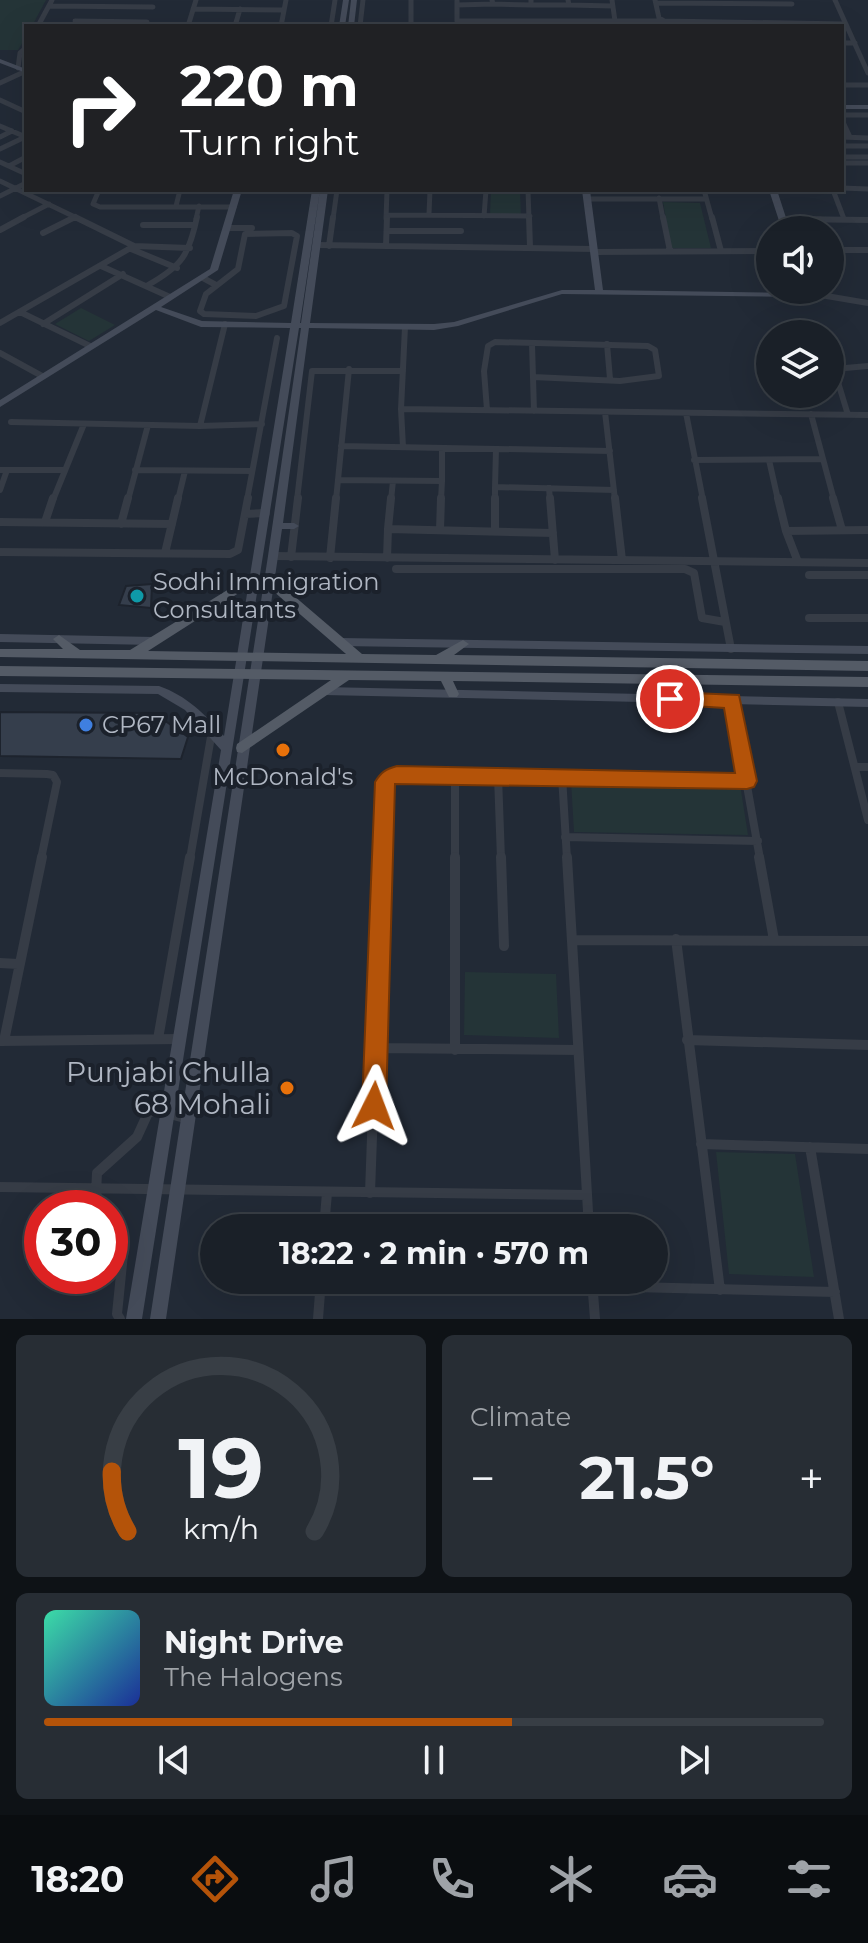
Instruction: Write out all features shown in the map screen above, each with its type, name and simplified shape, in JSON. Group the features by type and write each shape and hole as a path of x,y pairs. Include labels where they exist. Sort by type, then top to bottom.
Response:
{"main road":[{"path":"130,656 255,577"},
{"path":"269,581 360,659"},
{"path":"59,639 79,655"},
{"path":"437,660 463,644"},
{"path":"0,653 868,666"},
{"path":"0,671 868,682"},
{"path":"234,748 347,675"},
{"path":"444,676 453,694"}],"street":[{"path":"83,7 74,24 146,24 156,0"},
{"path":"189,24 196,0"},
{"path":"281,24 286,0"},
{"path":"331,24 335,0"},
{"path":"342,24 346,0"},
{"path":"351,24 354,0"},
{"path":"360,24 363,0"},
{"path":"411,0 411,24"},
{"path":"835,0 868,73"},
{"path":"615,21 612,3 457,2 457,24 664,21 845,24"},
{"path":"664,21 659,18 656,2 792,2 801,23"},
{"path":"39,24 51,3 83,7 153,7"},
{"path":"193,9 283,10"},
{"path":"236,24 240,9"},
{"path":"844,43 855,43"},
{"path":"18,68 20,53 24,50"},
{"path":"0,61 24,70"},
{"path":"0,83 24,72"},
{"path":"844,85 868,85"},
{"path":"2,103 24,111"},
{"path":"844,107 868,107"},
{"path":"844,118 868,115"},
{"path":"844,123 850,137"},
{"path":"0,126 24,137"},
{"path":"0,137 12,131"},
{"path":"0,149 24,137"},
{"path":"844,137 868,138"},
{"path":"844,146 868,146"},
{"path":"844,157 868,157"},
{"path":"9,166 24,158"},
{"path":"0,162 24,173"},
{"path":"844,163 868,163"},
{"path":"0,181 177,268"},
{"path":"0,196 24,184"},
{"path":"844,188 868,189"},
{"path":"98,192 93,204 100,207 234,207"},
{"path":"176,206 180,192"},
{"path":"0,404 203,278 218,264 238,192"},
{"path":"134,1319 179,1039 234,748 254,674 278,526 296,396 300,324 316,192"},
{"path":"158,1319 188,1119 234,748 238,674 290,364 317,245 324,192"},
{"path":"329,246 337,192"},
{"path":"386,246 387,192"},
{"path":"429,214 430,192"},
{"path":"484,216 486,192"},
{"path":"528,192 530,247"},
{"path":"704,192 721,251"},
{"path":"774,192 781,216"},
{"path":"834,192 843,216"},
{"path":"599,291 586,194 705,199"},
{"path":"659,198 670,251"},
{"path":"0,230 49,204"},
{"path":"148,285 177,268 190,248 199,206"},
{"path":"387,215 530,216"},
{"path":"43,233 76,217"},
{"path":"844,220 868,220"},
{"path":"143,225 195,225"},
{"path":"227,228 309,232"},
{"path":"387,231 461,231"},
{"path":"292,233 297,236 284,306 279,310 264,315 201,313 206,294 216,285 238,269 245,234 292,233"},
{"path":"317,245 756,251"},
{"path":"0,323 132,247 190,248"},
{"path":"844,250 868,250"},
{"path":"101,266 170,297"},
{"path":"43,324 123,274"},
{"path":"203,278 216,285"},
{"path":"155,307 189,322 405,327 455,324 553,293 756,294"},
{"path":"844,297 868,303"},
{"path":"20,312 90,346"},
{"path":"200,426 225,324"},
{"path":"403,447 401,409 405,327"},
{"path":"0,552 235,553 241,547 277,338"},
{"path":"487,410 484,371 490,343 607,344 654,348 659,376 654,379 533,377"},
{"path":"532,344 534,411"},
{"path":"607,344 610,379"},
{"path":"0,353 42,376"},
{"path":"271,364 290,364"},
{"path":"848,415 834,369 868,366"},
{"path":"330,558 349,369"},
{"path":"291,557 312,371 403,371"},
{"path":"296,396 308,396"},
{"path":"401,409 868,415"},
{"path":"605,412 622,560"},
{"path":"686,413 731,649"},
{"path":"811,414 842,530"},
{"path":"11,422 200,426 262,424"},
{"path":"45,522 63,470 84,424"},
{"path":"121,524 148,425"},
{"path":"341,446 610,451"},
{"path":"440,530 442,448"},
{"path":"495,531 496,449"},
{"path":"694,460 823,459"},
{"path":"769,460 786,531 798,562"},
{"path":"0,490 3,470 63,470"},
{"path":"135,470 252,471"},
{"path":"165,553 185,471"},
{"path":"338,480 442,481"},
{"path":"387,558 393,481"},
{"path":"495,487 614,490"},
{"path":"549,488 555,560"},
{"path":"245,514 266,513"},
{"path":"0,522 172,524"},
{"path":"278,526 294,526"},
{"path":"388,529 553,533"},
{"path":"786,531 868,530"},
{"path":"273,556 868,563"},
{"path":"425,558 426,569"},
{"path":"396,569 685,569 694,573 702,618 725,622"},
{"path":"809,575 868,575"},
{"path":"809,618 868,618"},
{"path":"0,638 154,641"},
{"path":"340,642 868,650"},
{"path":"0,688 159,690 184,702 234,748"},
{"path":"324,691 868,703"},
{"path":"732,701 774,940"},
{"path":"838,702 855,767 863,780 868,820"},
{"path":"158,1039 212,731"},
{"path":"855,767 868,767"},
{"path":"0,773 47,774 53,775 57,782 2,1041 179,1039"},
{"path":"370,1193 385,782 390,776 562,776 747,781"},
{"path":"455,776 455,1050"},
{"path":"498,776 504,946"},
{"path":"562,776 588,1214"},
{"path":"565,837 758,841"},
{"path":"676,939 720,1290"},
{"path":"572,940 868,941"},
{"path":"0,963 18,964"},
{"path":"687,1040 868,1045"},
{"path":"377,1048 578,1050"},
{"path":"95,1188 101,1164 135,1139 148,1113 156,1110 188,1119"},
{"path":"701,1144 868,1149"},
{"path":"810,1147 839,1319"},
{"path":"0,1187 587,1195"},
{"path":"325,1214 327,1193"},
{"path":"668,1287 835,1292"},
{"path":"119,1294 120,1319"},
{"path":"318,1319 320,1294"},
{"path":"593,1294 595,1319"}],"shaded area":[{"path":"0,0 46,0 33,24 24,24 24,40 18,50 0,50"},
{"path":"491,192 520,192 521,215 490,214"},
{"path":"663,202 700,203 711,248 671,248"},
{"path":"81,308 115,325 89,341 55,324"},
{"path":"571,781 740,784 748,835 574,832"},
{"path":"465,972 556,974 559,1038 464,1035"},
{"path":"716,1152 795,1154 814,1277 729,1274"}],"building":[{"name":"Sodhi Immigration Consultants","path":"152,584 151,608 119,605 126,586"},
{"name":"CP67 Mall","path":"0,712 154,713 188,737 181,759 0,756"}],"place":[{"name":"Sodhi Immigration Consultants","path":"137,596"},
{"name":"CP67 Mall","path":"86,725"},
{"name":"McDonald's","path":"283,750"},
{"name":"Punjabi Chulla 68 Mohali","path":"287,1088"}],"route":[{"path":"374,1106 385,782 397,774 747,781 732,701 670,699"}]}
